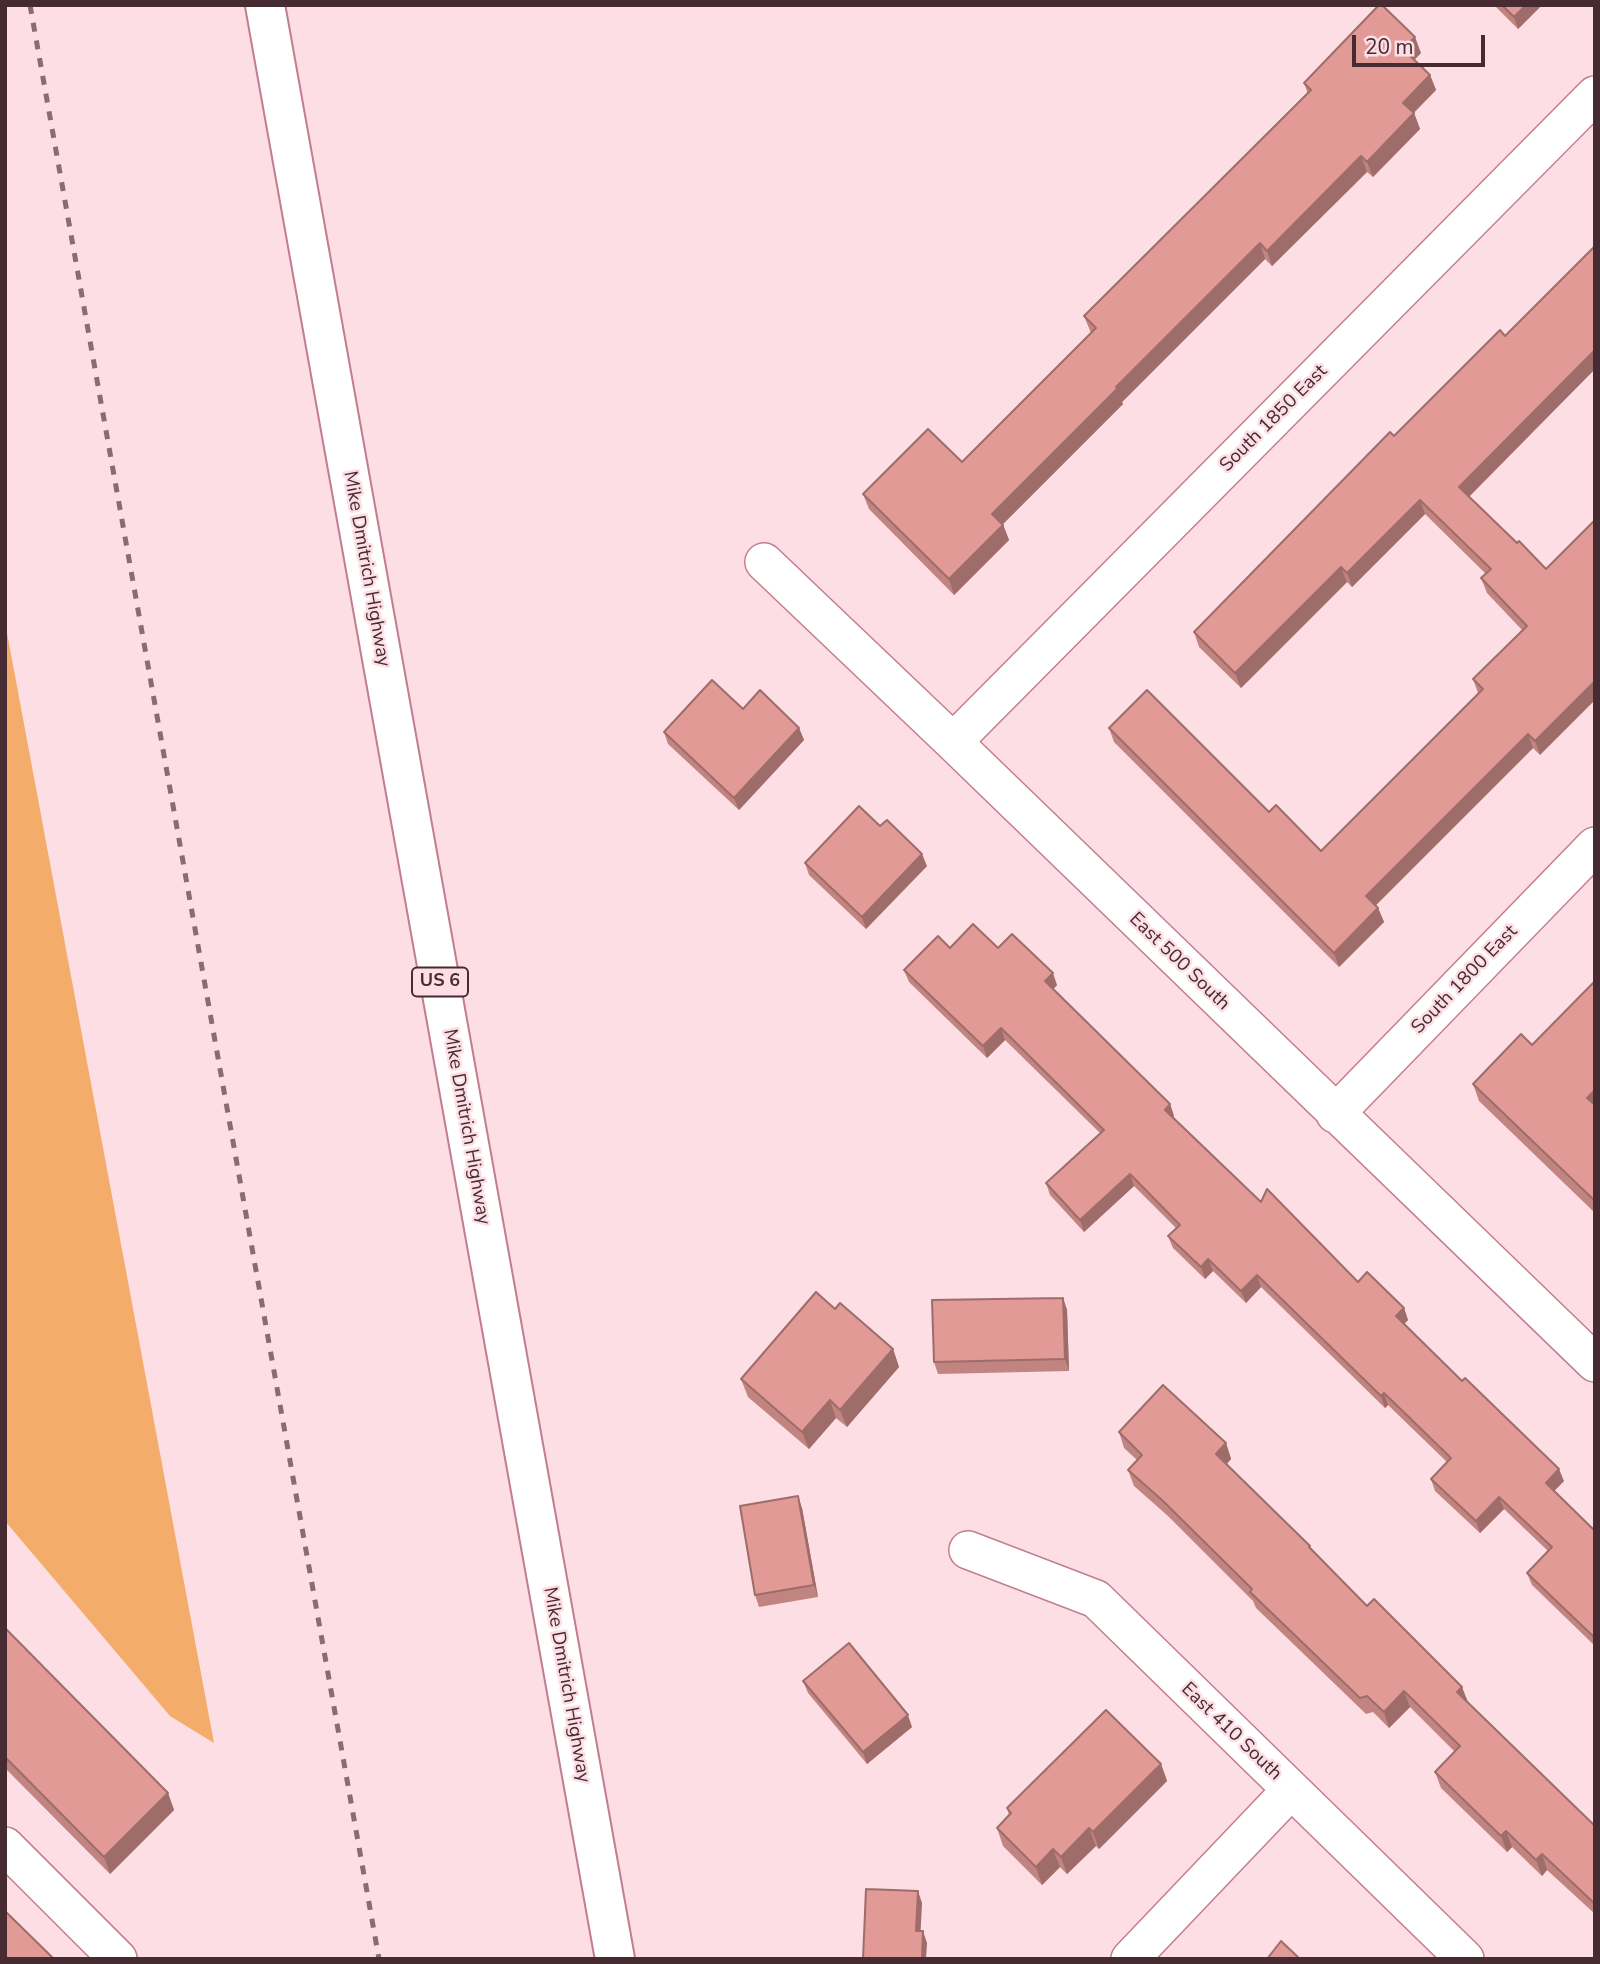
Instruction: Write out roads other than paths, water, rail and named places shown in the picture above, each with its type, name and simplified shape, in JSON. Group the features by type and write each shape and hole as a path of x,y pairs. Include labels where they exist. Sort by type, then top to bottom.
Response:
{"highway":[{"name":"Mike Dmitrich Highway","path":"265,5 615,1959"}],"street":[{"name":"South 1850 East","path":"953,742 1595,95"},
{"name":"East 500 South","path":"764,562 1595,1363"},
{"name":"South 1800 East","path":"1335,1114 1595,846"},
{"name":"East 410 South","path":"968,1550 1096,1599 1465,1959"},
{"path":"1130,1959 1291,1790"},
{"path":"5,1846 118,1959"}],"railway":[{"path":"30,5 379,1959"}]}
